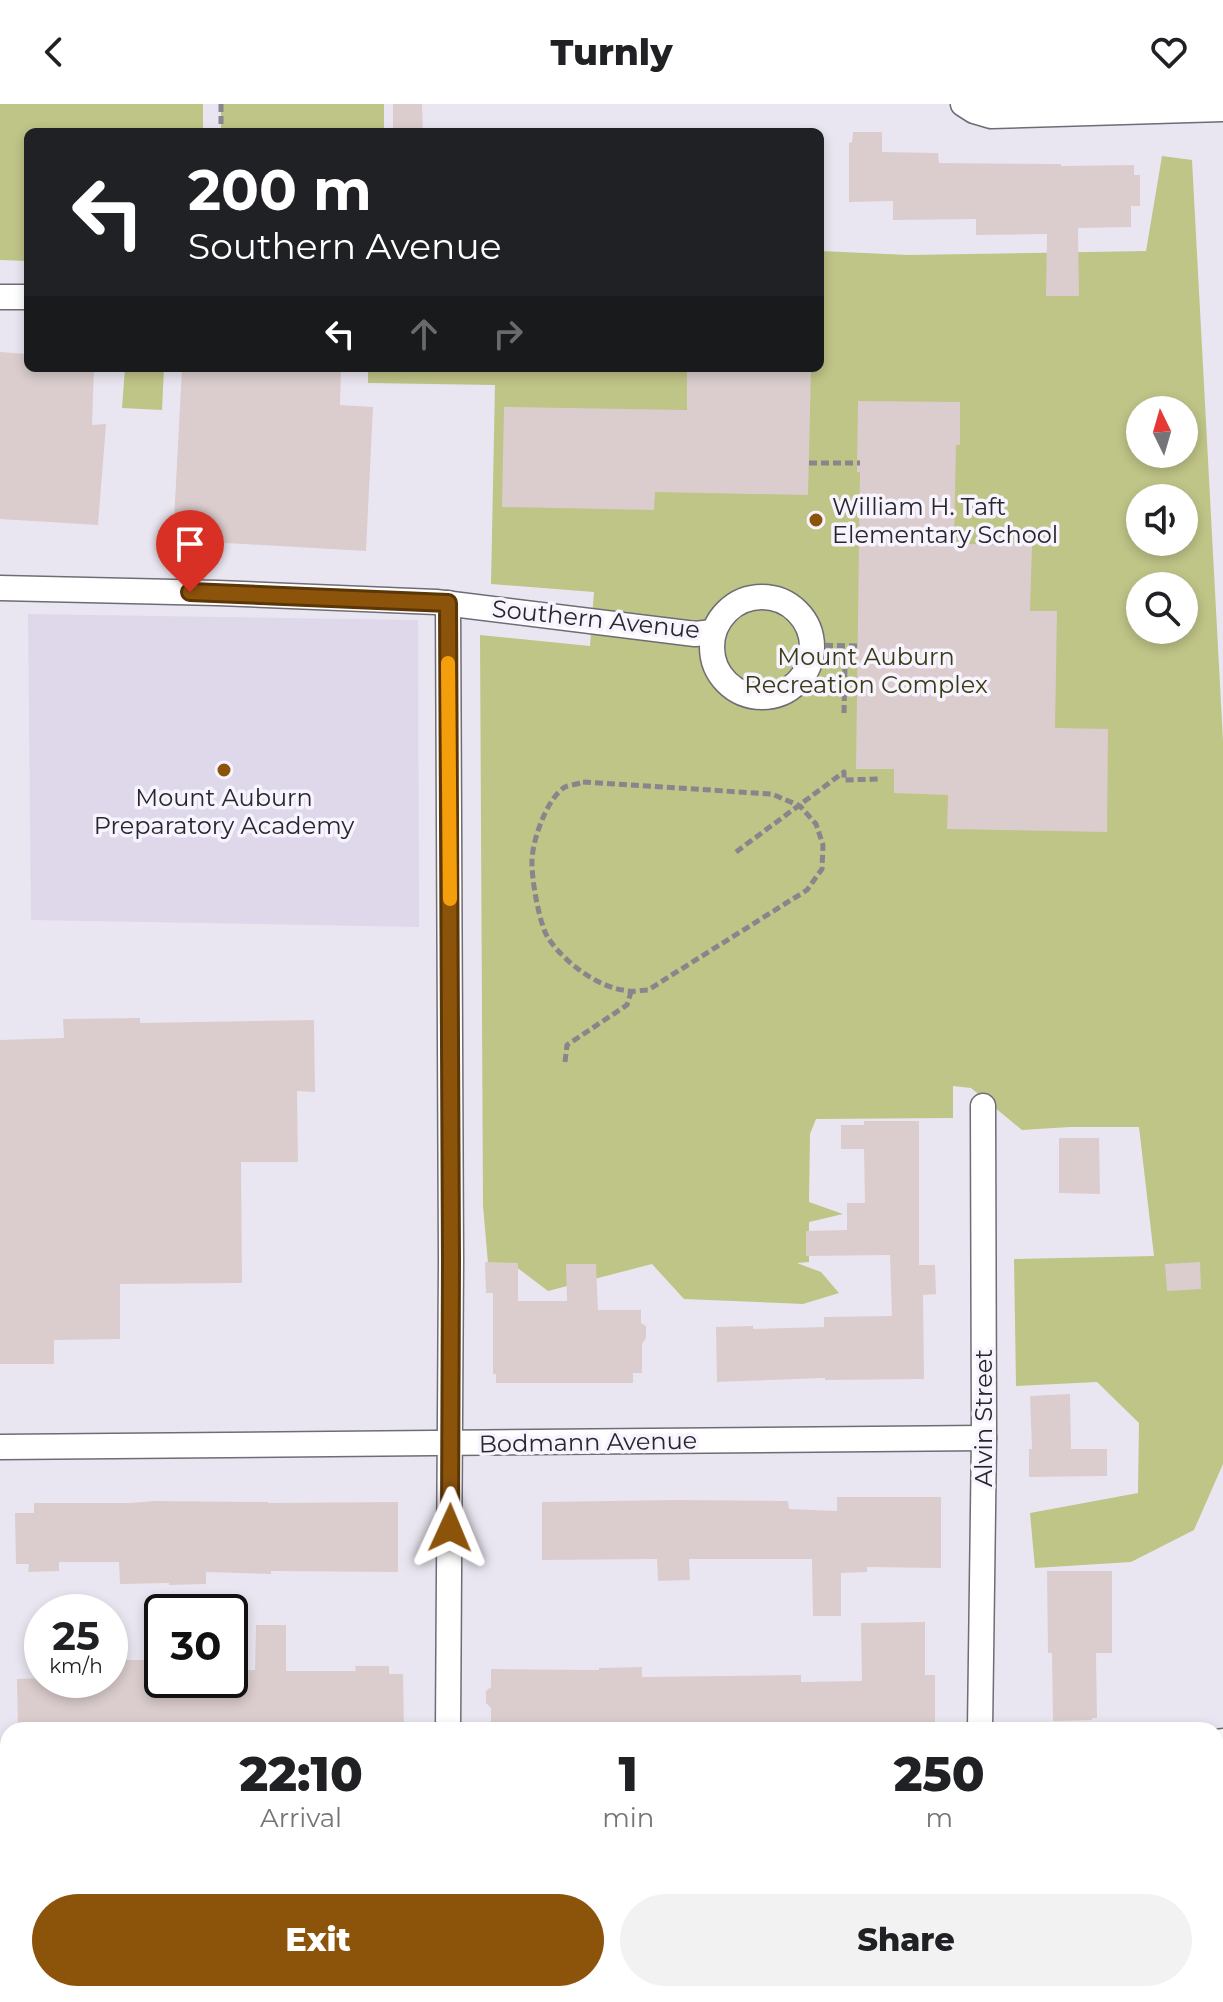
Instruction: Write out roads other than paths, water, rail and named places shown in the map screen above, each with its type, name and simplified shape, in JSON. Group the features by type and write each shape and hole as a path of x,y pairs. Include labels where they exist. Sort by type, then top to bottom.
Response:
{"street":[{"path":"963,104 991,116 1223,109"},
{"path":"0,297 24,297"},
{"name":"Southern Avenue","path":"0,588 231,593 448,603 695,634 713,632"},
{"path":"747,598 774,598 796,609 809,628 813,645 808,667 799,682 786,692 765,697 740,692 722,679 713,659 713,632 726,611 747,598"},
{"path":"448,603 451,1444 448,1722"},
{"name":"Alvin Street","path":"980,1722 984,1438 983,1106"},
{"name":"Bodmann Avenue","path":"0,1447 984,1438"}],"place":[{"name":"William H. Taft Elementary School","path":"816,520"},
{"name":"Mount Auburn Preparatory Academy","path":"224,770"}],"park label":[{"name":"Mount Auburn Recreation Complex","path":"866,670"}]}
